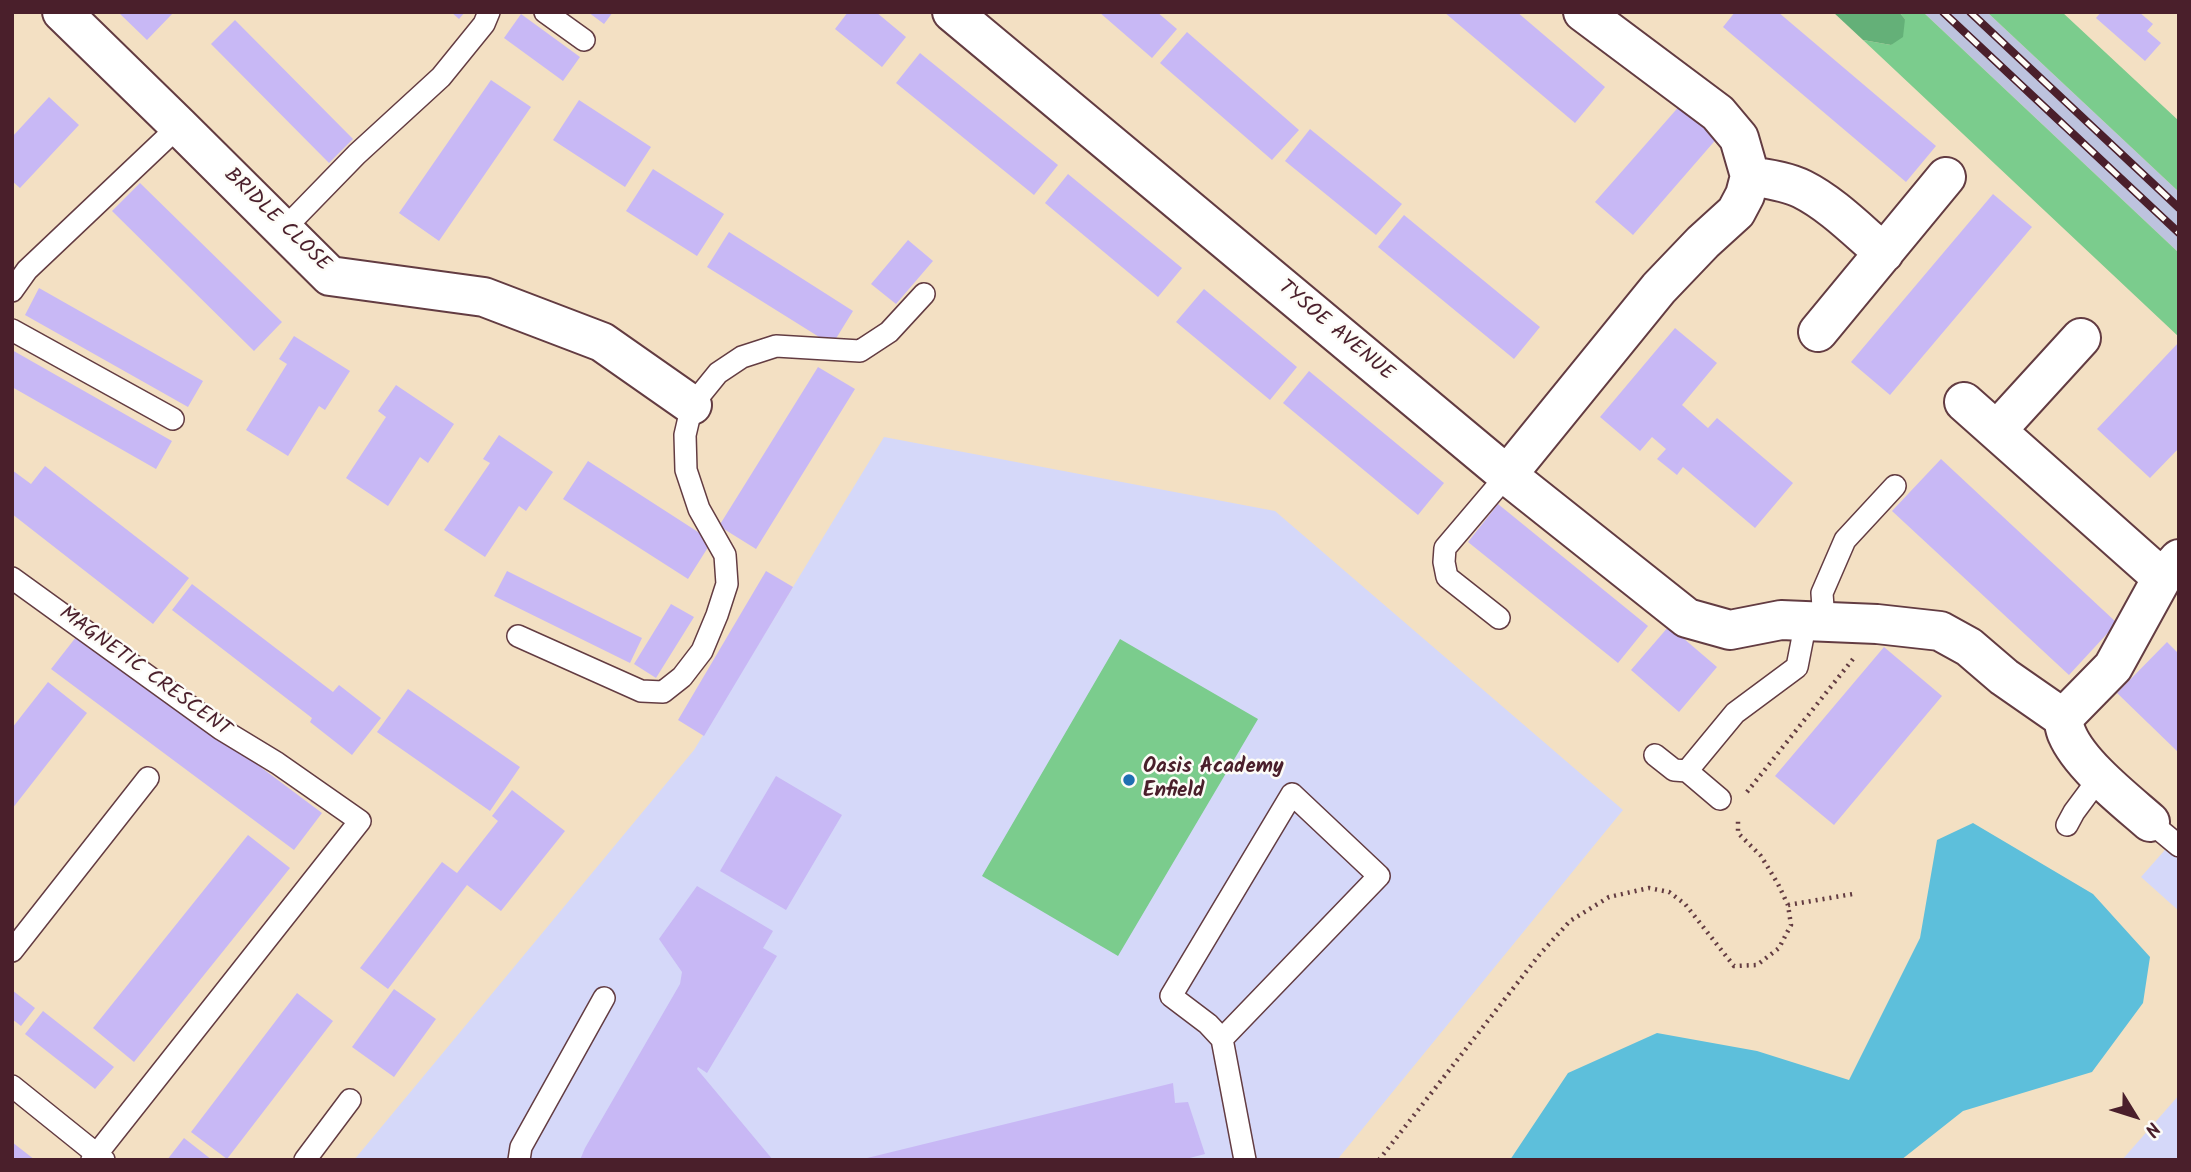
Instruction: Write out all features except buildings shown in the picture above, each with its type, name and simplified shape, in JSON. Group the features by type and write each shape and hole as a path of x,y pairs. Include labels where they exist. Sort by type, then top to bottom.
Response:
{"street":[{"name":"BRIDLE CLOSE","path":"61,12 330,276 484,296 602,342 692,405"},
{"name":"TYSOE AVENUE","path":"952,12 1507,475 1687,618 1730,630 1781,620 1815,622"},
{"path":"1507,475 1659,288 1736,212 1745,195 1750,176 1739,138 1718,113 1583,12"},
{"path":"1750,176 1780,181 1802,189 1822,201 1884,253"},
{"path":"1818,332 1947,177"},
{"path":"1997,430 2081,338"},
{"path":"1965,402 2170,568 2113,667 2063,718"},
{"path":"1815,622 1877,624 1940,631 1969,647 2004,677 2063,718 2066,734 2100,777 2150,822"}],"lane":[{"path":"283,230 357,154 441,78 484,23 489,12"},
{"path":"545,12 584,40"},
{"path":"12,291 27,270 179,126"},
{"path":"518,636 641,691 663,692 682,677 702,651 718,615 727,584 725,555 699,509 686,470 685,435 692,405 718,373 742,358 776,346 860,351 889,332 924,294"},
{"path":"12,330 173,419"},
{"path":"1499,618 1447,577 1444,548 1507,475"},
{"path":"1687,771 1735,713 1797,667 1815,622 1822,593 1845,540 1895,486"},
{"name":"MAGNETIC CRESCENT","path":"12,578 220,729 360,821 98,1158"},
{"path":"1655,755 1674,770 1687,771 1729,803"},
{"path":"2067,825 2100,777"},
{"path":"12,951 148,778"},
{"path":"1222,1039 1379,876 1292,794 1171,996 1209,1024 1222,1039 1245,1160"},
{"path":"2150,822 2179,846"},
{"path":"519,1160 521,1147 604,998"},
{"path":"12,1086 98,1158"},
{"path":"305,1160 350,1100"}],"path":[{"path":"1745,796 1862,647 1877,624"},
{"path":"1380,1160 1540,954 1570,921 1609,897 1649,888 1669,892 1685,904 1734,966 1757,965 1779,948 1791,925 1788,905 1760,856 1738,833 1729,803"},
{"path":"1788,905 1853,894"}],"shaded area":[{"path":"1923,12 1987,12 2179,192 2179,253"},
{"name":"Oasis Academy Enfield","path":"884,437 1275,511 1623,810 1337,1160 354,1160 694,750"},
{"path":"2179,834 2179,911 2141,877"},
{"path":"2179,1095 2179,1160 2122,1160"}],"green space":[{"path":"1833,12 1899,12 1905,19 1903,37 1891,45 1863,40"},
{"path":"1899,12 1923,12 2179,253 2179,337 1863,40 1891,45 1905,19"},
{"path":"1987,12 2062,12 2179,121 2179,192"},
{"path":"1120,639 1258,719 1118,956 982,876"}],"water":[{"path":"1973,823 2093,894 2150,957 2143,1003 2092,1072 1963,1111 1901,1160 1510,1160 1568,1073 1657,1033 1757,1051 1849,1080 1920,938 1937,840"}],"railway":[{"path":"1943,12 2179,233"},
{"path":"1970,12 2179,208"}],"place":[{"name":"Oasis Academy Enfield","path":"1129,780"}]}
